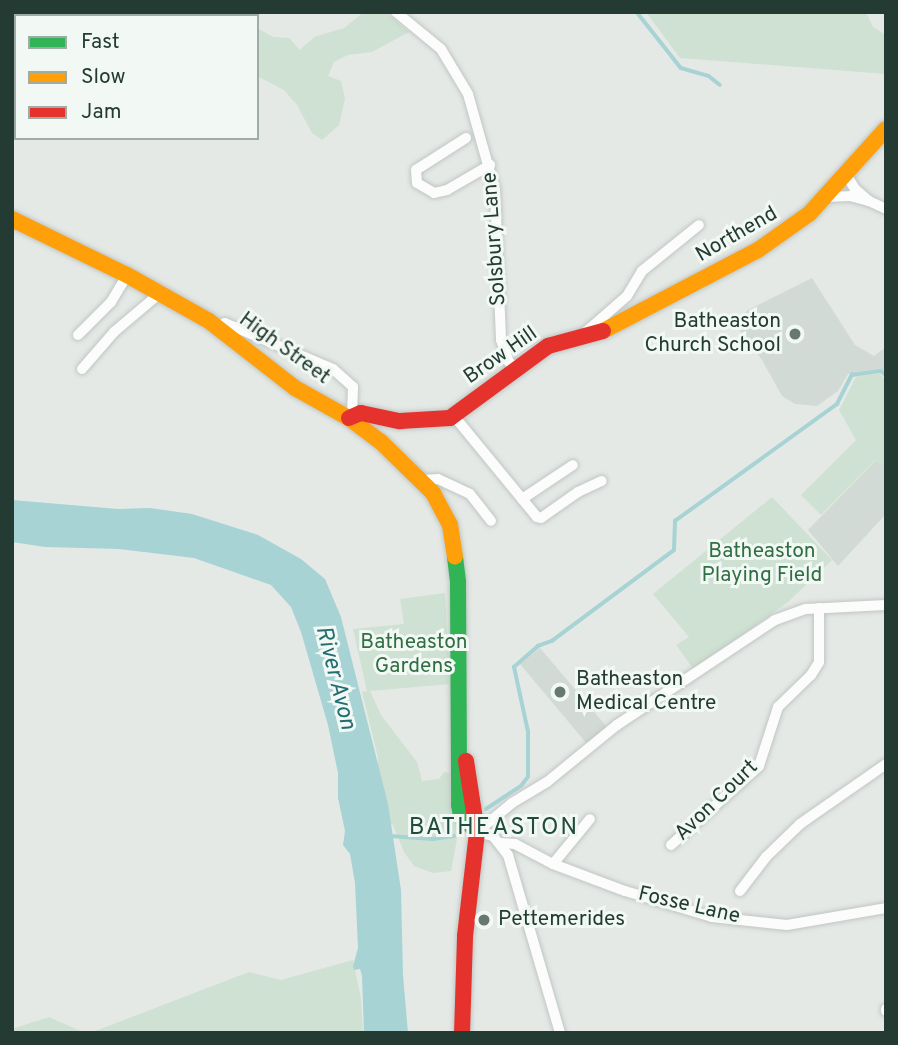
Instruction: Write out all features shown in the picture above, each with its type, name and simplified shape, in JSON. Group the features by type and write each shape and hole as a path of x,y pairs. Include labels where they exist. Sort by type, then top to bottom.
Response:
{"street":[{"name":"Solsbury Lane","path":"396,12 441,49 468,94 495,190 501,340 509,362 516,368"},
{"name":"Northend","path":"580,337 604,331 758,250 795,226 886,129"},
{"path":"467,138 416,170 417,183 434,193 447,190 490,165"},
{"path":"845,173 855,189 869,201"},
{"path":"824,197 850,196 886,209"},
{"name":"High Street","path":"12,219 160,293 218,327 295,388 351,416 423,480 450,525 458,582 460,735 477,832 464,949 462,1033"},
{"path":"580,337 627,296 642,271 699,225"},
{"path":"78,335 111,302 127,275"},
{"path":"82,369 114,332 160,293"},
{"path":"218,327 225,323 334,369 353,387 351,416 361,413 421,422 452,417 537,517 541,518 578,492 602,481"},
{"name":"Brow Hill","path":"452,417 548,346 580,337"},
{"path":"522,499 573,465"},
{"path":"423,480 438,479 470,494 491,521"},
{"path":"455,1033 458,920 465,848 477,832 512,803 547,782 617,725 775,620 792,612 819,608 886,605"},
{"name":"Avon Court","path":"671,845 759,766 778,707 811,675 819,662 819,608"},
{"path":"747,887 800,824 886,764"},
{"path":"553,864 590,818"},
{"name":"Fosse Lane","path":"477,832 493,836 501,843 514,844 553,864 625,891 712,916 786,925 886,908"},
{"path":"501,843 508,855 560,1033"}],"shaded area":[{"name":"Batheaston Church School","path":"812,278 855,345 874,356 886,347 886,370 848,374 838,391 817,406 795,404 782,396 762,360 734,323 748,310"},
{"path":"877,459 886,468 886,514 838,566 808,530"},
{"name":"Batheaston Medical Centre","path":"540,648 607,727 587,744 520,664"}],"green space":[{"path":"364,12 385,12 409,32 372,52 348,55 334,62 328,76 341,81 345,99 339,125 322,140 312,133 297,105 284,90 259,77 259,29 273,37 289,38 300,50 314,37 344,28"},
{"path":"646,12 866,12 873,27 886,35 886,74 680,58"},
{"path":"879,373 886,380 886,468 875,460 821,515 801,495 856,440 839,410 856,377"},
{"name":"Batheaston Playing Field","path":"772,497 832,560 788,602 694,670 676,645 689,637 653,594"},
{"name":"Batheaston Gardens","path":"445,593 450,684 370,691 381,715 417,762 422,781 439,779 444,772 450,773 457,784 457,839 451,871 433,873 414,866 404,852 393,825 383,819 373,768 378,765 378,757 362,692 367,691 353,629 404,624 400,599"},
{"path":"353,960 361,999 363,1033 90,1033 249,972 281,980"},
{"path":"49,1017 85,1033 12,1033 12,1029"}],"water":[{"name":"River Avon","path":"12,500 118,509 150,508 192,514 258,535 301,559 325,579 341,617 388,804 401,890 403,975 408,1033 364,1033 362,976 360,969 354,970 353,966 358,948 355,883 350,854 343,845 345,831 338,798 338,773 328,725 291,607 271,585 194,558 119,549 45,547 12,542"}],"waterway":[{"path":"637,12 681,68 709,76 720,85"},
{"path":"486,809 521,786 528,777 528,732 514,667 538,646 552,641 674,550 675,521 837,404 852,375 881,371 886,375"},
{"path":"390,836 433,839 454,836"}],"traffic: fast":[{"path":"455,557 458,582 459,805 461,815 477,832"}],"traffic: slow":[{"path":"603,331 758,250 810,213 886,129"},
{"path":"12,219 127,275 209,321 295,388 349,418 381,442 433,493 450,525 455,557"}],"traffic: jam":[{"path":"349,418 361,413 400,421 450,418 548,346 603,331"},
{"path":"462,1033 465,936 477,832 466,761"}],"place":[{"name":"Batheaston Church School","path":"795,334"},
{"name":"Batheaston Medical Centre","path":"560,692"},
{"name":"Pettemerides","path":"484,920"}],"district":[{"name":"BATHEASTON","path":"494,829"}]}
